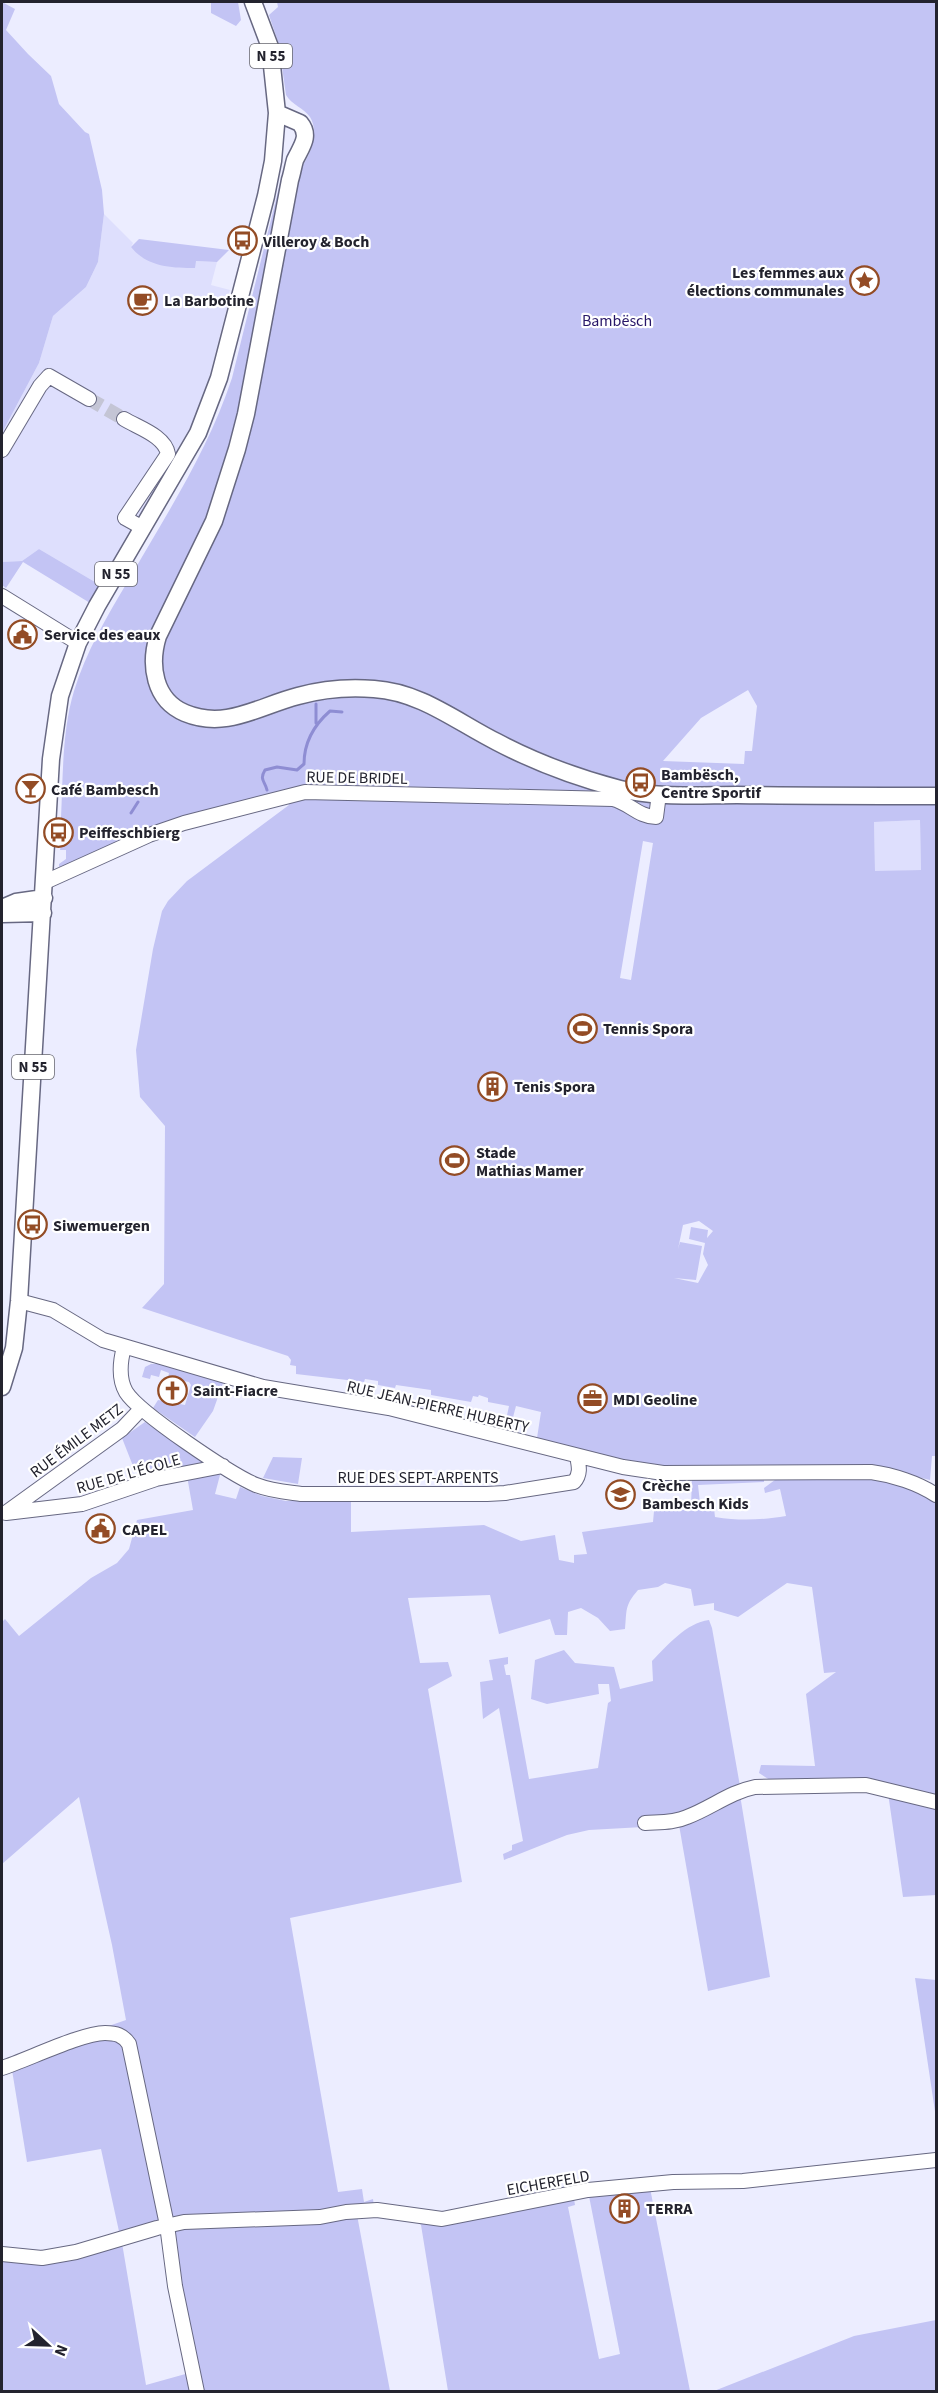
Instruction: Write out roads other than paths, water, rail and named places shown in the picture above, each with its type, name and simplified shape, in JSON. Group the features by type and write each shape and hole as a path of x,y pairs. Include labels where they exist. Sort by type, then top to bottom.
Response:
{"main road":[{"name":"N 55","path":"2,1387 14,1348 19,1301 51,759 55,726 65,678 78,643 198,433 219,378 273,161 277,113 270,47 253,2"},
{"path":"277,113 300,123 306,134 294,162 246,414 227,483 214,521 158,636 153,652 153,669 159,687 169,702 182,712 200,719 217,721 259,710 297,696 345,688 376,689 405,694 434,706 496,742 532,759 622,789 659,794 936,796"},
{"path":"2,908 16,902 44,898"},
{"path":"2,914 44,898"}],"street":[{"path":"2,450 40,386 49,376 88,399"},
{"path":"124,420 160,440 166,446 168,454 125,518 143,528"},
{"path":"2,596 78,643"},
{"name":"RUE DE BRIDEL","path":"44,898 60,877 149,835 183,823 305,792 613,799 624,802 647,817 656,817 659,794"},
{"name":"RUE JEAN-PIERRE HUBERTY","path":"19,1301 53,1310 103,1340 263,1387 388,1408 577,1456"},
{"name":"RUE DES SEPT-ARPENTS","path":"124,1347 120,1374 125,1390 141,1409 223,1466 257,1485 279,1492 487,1494 574,1482 579,1470 577,1456"},
{"name":"RUE ÉMILE METZ","path":"4,1515 122,1429 141,1409"},
{"path":"577,1456 623,1467 663,1473 871,1472 888,1475 936,1494"},
{"name":"RUE DE L'ÉCOLE","path":"4,1515 82,1504 156,1479 223,1466"},
{"path":"645,1823 676,1821 741,1790 756,1787 866,1785 936,1802"},
{"path":"2,2068 83,2038 103,2033 119,2035 129,2044 167,2225 175,2286 197,2391"},
{"name":"EICHERFELD","path":"2,2254 42,2258 76,2252 167,2225 221,2220 320,2217 363,2211 442,2219 573,2193 618,2187 673,2181 743,2181 936,2160"}],"waterway":[{"path":"316,704 316,723"},
{"path":"267,790 262,778 265,770 277,767 297,770 304,764 308,741 319,722 330,711 342,712"},
{"path":"131,813 138,802"}],"tunnel":[{"path":"89,399 124,419"}],"place":[{"name":"Villeroy & Boch","path":"242,241"},
{"name":"Les femmes aux élections communales","path":"865,281"},
{"name":"La Barbotine","path":"143,300"},
{"name":"Service des eaux","path":"23,634"},
{"name":"Bambësch, Centre Sportif","path":"640,783"},
{"name":"Café Bambesch","path":"30,789"},
{"name":"Peiffeschbierg","path":"58,832"},
{"name":"Tennis Spora","path":"582,1028"},
{"name":"Tenis Spora","path":"493,1086"},
{"name":"Stade Mathias Mamer","path":"455,1161"},
{"name":"Siwemuergen","path":"32,1225"},
{"name":"Saint-Fiacre","path":"172,1390"},
{"name":"MDI Geoline","path":"592,1399"},
{"name":"Crèche Bambesch Kids","path":"621,1494"},
{"name":"CAPEL","path":"101,1529"},
{"name":"TERRA","path":"625,2208"}],"park label":[{"name":"Bambësch","path":"617,320"}]}
